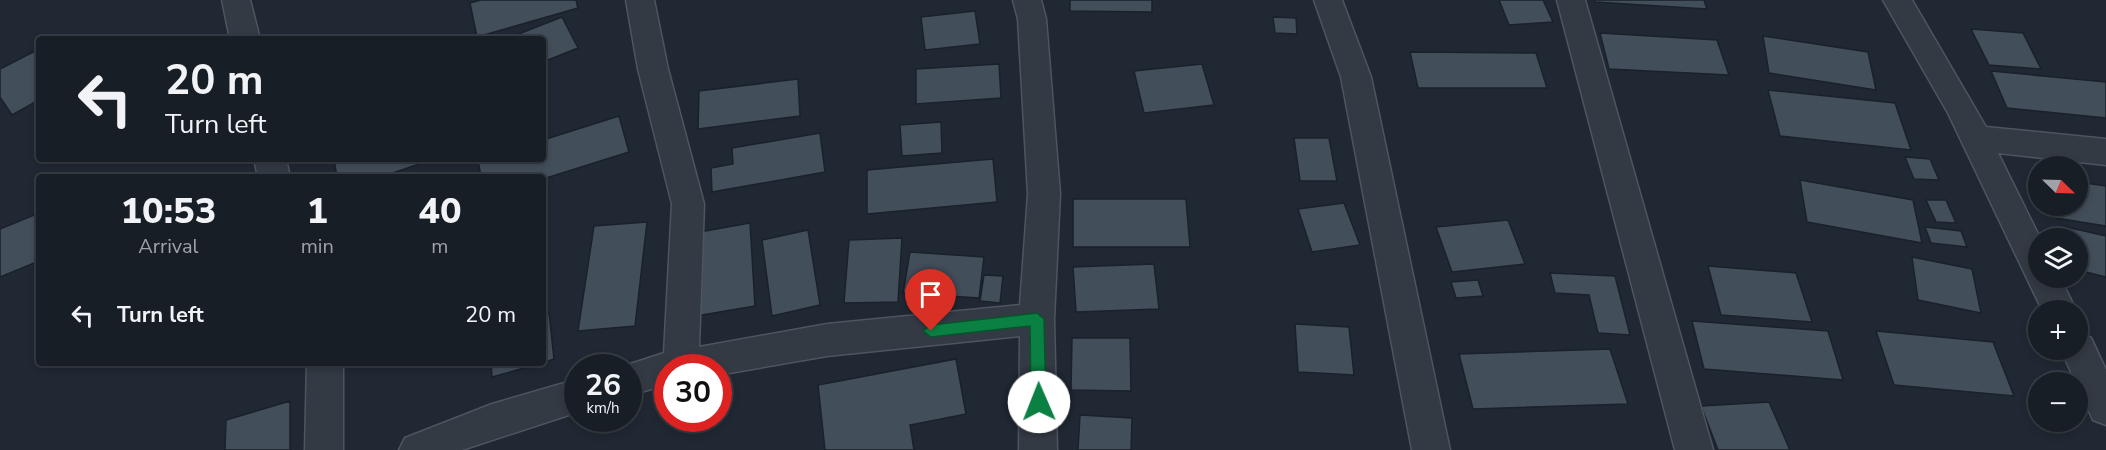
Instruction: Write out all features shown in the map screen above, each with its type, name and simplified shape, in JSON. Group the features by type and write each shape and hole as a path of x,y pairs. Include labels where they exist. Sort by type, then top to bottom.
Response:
{"street":[{"path":"237,0 244,36"},
{"path":"640,0 653,69 688,204 674,354"},
{"path":"1027,0 1032,19 1044,194 1037,319 1038,450"},
{"path":"1328,0 1356,77 1431,450"},
{"path":"1571,0 1596,81 1694,450"},
{"path":"1897,0 1962,110 2028,247"},
{"path":"1976,138 2106,152"},
{"path":"732,356 827,340 1037,319"},
{"path":"2083,360 2106,408"},
{"path":"324,450 325,366"},
{"path":"418,450 492,421 564,399"}],"building":[{"path":"481,0 576,0 578,8 477,36 470,3"},
{"path":"1070,0 1152,0 1152,12 1070,11"},
{"path":"1499,0 1543,0 1553,22 1509,25"},
{"path":"1594,0 1704,0 1707,9 1595,2"},
{"path":"975,11 980,44 925,50 921,17"},
{"path":"562,17 578,48 546,61 546,36 514,36"},
{"path":"1273,17 1296,18 1297,34 1275,33"},
{"path":"1971,29 2023,33 2041,69 1989,65"},
{"path":"1600,33 1717,40 1729,75 1609,69"},
{"path":"1763,36 1868,52 1876,90 1769,73"},
{"path":"36,51 36,102 12,115 0,97 0,69"},
{"path":"1410,52 1536,53 1547,88 1418,88"},
{"path":"999,64 1001,98 916,104 916,69"},
{"path":"1202,64 1214,105 1144,113 1134,71"},
{"path":"1991,71 2106,82 2106,118 2007,108"},
{"path":"798,79 800,116 698,129 699,91"},
{"path":"1768,90 1895,103 1911,150 1780,136"},
{"path":"619,116 629,152 546,178 546,174 480,174 478,162 546,162 546,139"},
{"path":"941,122 942,153 902,156 900,125"},
{"path":"820,133 825,172 712,192 711,168 733,164 732,148"},
{"path":"1294,138 1329,138 1337,181 1300,181"},
{"path":"1905,157 1930,159 1939,180 1914,179"},
{"path":"993,159 997,202 867,214 867,170"},
{"path":"334,162 425,162 390,174 336,174"},
{"path":"1800,180 1913,200 1922,243 1807,222"},
{"path":"2088,183 2106,186 2106,226 2056,218 2055,216 2088,216"},
{"path":"1073,199 1186,199 1190,247 1073,247"},
{"path":"1926,200 1946,200 1956,223 1936,222"},
{"path":"1344,203 1360,245 1312,252 1298,209"},
{"path":"36,214 36,262 0,277 0,229"},
{"path":"1508,220 1525,264 1452,272 1436,227"},
{"path":"647,222 635,326 578,331 594,226"},
{"path":"750,223 755,306 696,316 694,233"},
{"path":"1925,227 1961,231 1967,247 1931,243"},
{"path":"808,230 820,305 772,316 762,240"},
{"path":"2088,232 2106,236 2106,277 2088,272"},
{"path":"902,238 898,302 844,303 849,240"},
{"path":"910,252 984,257 979,298 903,293"},
{"path":"1912,257 1972,269 1981,313 1918,300"},
{"path":"1154,264 1159,309 1076,312 1073,267"},
{"path":"1708,266 1796,273 1812,322 1721,315"},
{"path":"1550,273 1615,276 1630,335 1598,333 1589,295 1555,293"},
{"path":"984,275 1003,276 1000,303 980,301"},
{"path":"1478,280 1483,296 1456,298 1451,282"},
{"path":"549,313 554,359 546,362 546,314"},
{"path":"1692,321 1828,331 1843,380 1704,369"},
{"path":"1295,324 1349,327 1354,375 1298,372"},
{"path":"1876,331 1993,342 2014,396 1894,385"},
{"path":"1072,338 1130,338 1131,391 1071,390"},
{"path":"1610,349 1628,404 1473,409 1459,354"},
{"path":"956,359 966,414 910,425 914,450 825,450 818,385"},
{"path":"491,366 531,366 492,377"},
{"path":"290,401 290,450 225,450 226,420"},
{"path":"1769,402 1790,450 1718,450 1701,406"},
{"path":"1080,415 1132,418 1131,450 1078,450"}],"route":[{"path":"931,331 1037,319 1039,402"}]}
